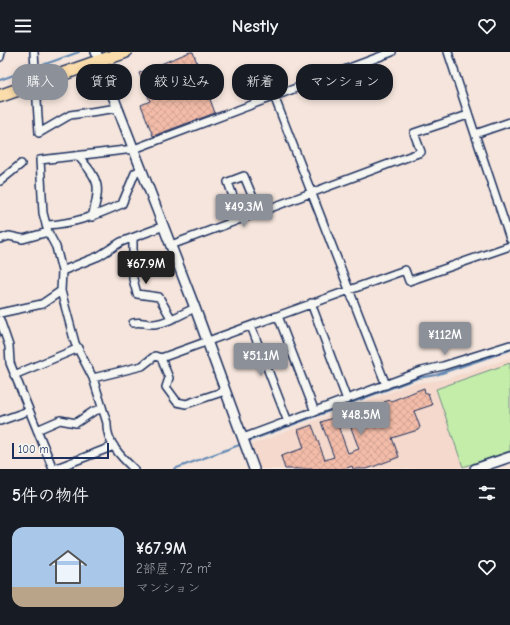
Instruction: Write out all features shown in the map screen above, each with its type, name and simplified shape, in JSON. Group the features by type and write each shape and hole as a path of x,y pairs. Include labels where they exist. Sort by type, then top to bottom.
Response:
{"highway":[{"path":"68,70 98,57 125,52"},
{"path":"0,96 12,92"}],"street":[{"path":"0,57 1,52"},
{"path":"34,52 35,64"},
{"path":"288,91 392,52"},
{"path":"448,52 509,236"},
{"path":"98,57 164,226 254,469"},
{"path":"37,100 39,133 70,115 118,108"},
{"path":"134,469 117,454 106,429 93,378 79,348 75,343 60,290 62,271 56,247 47,228 43,213 40,160 79,157 134,149 263,100"},
{"path":"276,100 386,385"},
{"path":"171,245 421,152 414,133 468,115"},
{"path":"475,134 510,122"},
{"path":"79,157 95,176 98,196 92,217"},
{"path":"0,181 21,164"},
{"path":"0,238 9,236 23,239 47,228 92,217 122,204 135,173 142,169"},
{"path":"241,219 228,182 244,176 259,212"},
{"path":"62,271 99,256 121,242 164,226"},
{"path":"133,238 133,279 137,294 159,297 171,318"},
{"path":"93,378 142,366 155,356 161,358 207,343 311,303 405,270 410,281 510,246"},
{"path":"0,313 42,304 60,290"},
{"path":"311,303 347,400"},
{"path":"134,323 140,321 153,324 195,308"},
{"path":"278,316 315,412"},
{"path":"0,320 9,346 10,363 14,375 53,469 114,446"},
{"path":"251,326 288,422"},
{"path":"244,441 288,422 422,371 510,345"},
{"path":"14,375 79,348"},
{"path":"161,358 169,378 166,387 177,402 186,404 225,391"},
{"path":"37,430 60,420 76,423 94,411 102,409"},
{"path":"0,421 28,411"},
{"path":"474,469 510,457"}],"shaded area":[{"path":"510,358 510,452 457,469 260,469 251,445 412,384 446,379"}],"green space":[{"path":"510,363 510,451 463,467 436,389"}],"building":[{"path":"193,52 197,64 161,64"},
{"path":"210,100 215,113 153,136 141,105 150,101"},
{"path":"424,388 425,393 428,393 432,405 414,411 420,427 418,430 392,438 399,457 367,469 353,469 352,466 345,469 285,469 281,456 304,448 298,430 312,425 325,460 334,457 321,422 335,417 348,453 359,449 347,417 374,407 375,408 385,404 384,402 391,401"}],"waterway":[{"path":"45,64 79,52"},
{"path":"0,80 12,76"},
{"path":"246,442 418,378 436,375 510,350"},
{"path":"174,469 242,444"}]}
